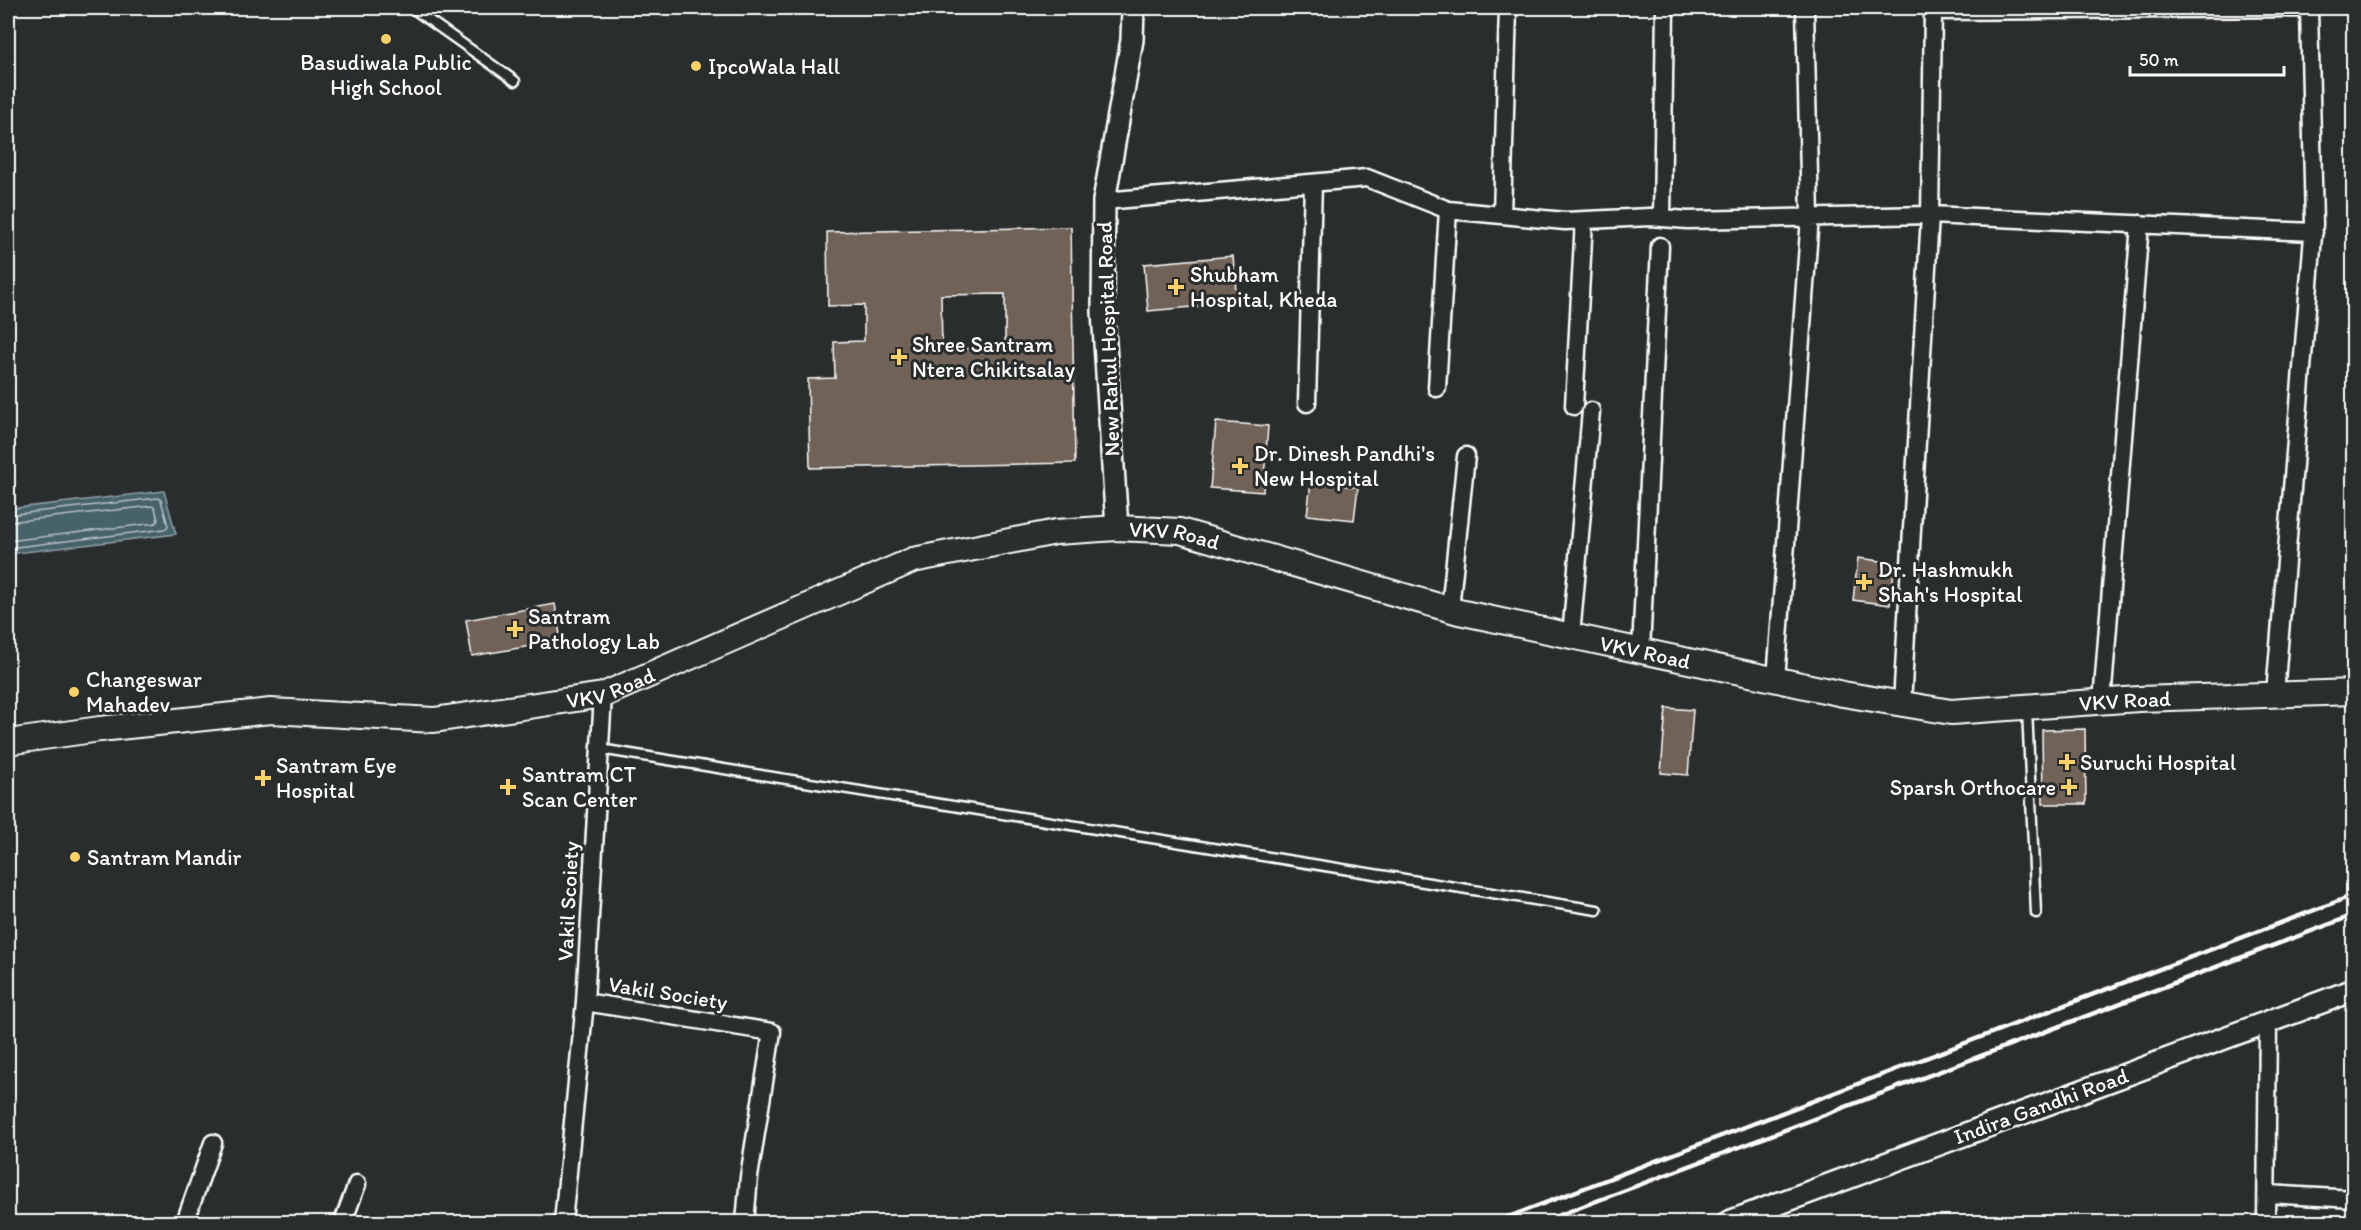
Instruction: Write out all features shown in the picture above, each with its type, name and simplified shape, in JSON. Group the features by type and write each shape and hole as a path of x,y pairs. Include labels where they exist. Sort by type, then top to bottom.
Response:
{"main road":[{"name":"VKV Road","path":"8,742 100,729 271,711 434,720 603,695 913,560 1056,532 1117,528 1180,531 1450,609 1776,680 1951,712 2103,702 2354,692"}],"street":[{"name":"New Rahul Hospital Road","path":"1117,528 1103,312 1104,201 1132,40 1133,8"},
{"path":"1502,215 1508,8"},
{"path":"1662,218 1665,8"},
{"path":"1776,680 1810,217 1805,8"},
{"path":"1902,704 1930,214 1933,11 2309,8 2314,232 2275,694"},
{"path":"1104,201 1367,178 1448,210 1565,221 1930,214 2314,232"},
{"path":"1307,403 1313,183"},
{"path":"1437,388 1448,210"},
{"path":"1574,406 1584,220"},
{"path":"2103,702 2140,224"},
{"path":"1641,651 1660,246"},
{"path":"1571,636 1591,411"},
{"path":"1450,609 1466,456"},
{"name":"Vakil Scoiety","path":"585,1002 603,695"},
{"name":"Indira Gandhi Road","path":"1728,1222 2354,990"},
{"name":"Vakil Society","path":"563,1222 585,1002 772,1032 749,1177 745,1222"},
{"path":"2266,1222 2268,1023"},
{"path":"185,1222 213,1143"},
{"path":"343,1222 357,1184"},
{"path":"2267,1194 2354,1199"}],"lane":[{"path":"412,8 515,81"},
{"path":"2026,707 2036,913"},
{"path":"600,749 1598,910"}],"water":[{"path":"164,491 176,534 8,554 8,509"}],"building":[{"path":"1071,227 1075,463 810,468 808,379 835,378 834,342 864,341 864,305 828,306 827,232","holes":["1005,294 1005,348 942,349 941,295"]},
{"path":"1233,256 1237,303 1148,311 1144,264"},
{"path":"1216,422 1268,426 1263,492 1210,488"},
{"path":"1311,482 1358,487 1354,520 1307,515"},
{"path":"1858,558 1895,563 1890,605 1853,600"},
{"path":"555,604 561,641 472,656 466,620"},
{"path":"1666,708 1693,710 1688,775 1661,773"},
{"path":"2085,729 2086,804 2043,804 2042,730"}],"railway":[{"path":"1495,1222 2354,895"},
{"path":"1541,1222 2354,915"}],"place":[{"name":"Basudiwala Public High School","path":"386,39"},
{"name":"IpcoWala Hall","path":"696,66"},
{"name":"Shubham Hospital, Kheda","path":"1176,287"},
{"name":"Shree Santram Ntera Chikitsalay","path":"899,357"},
{"name":"Dr. Dinesh Pandhi's New Hospital","path":"1240,466"},
{"name":"Dr. Hashmukh Shah's Hospital","path":"1864,582"},
{"name":"Santram Pathology Lab","path":"515,629"},
{"name":"Changeswar Mahadev","path":"74,692"},
{"name":"Suruchi Hospital","path":"2067,762"},
{"name":"Santram Eye Hospital","path":"263,778"},
{"name":"Santram CT Scan Center","path":"508,787"},
{"name":"Sparsh Orthocare","path":"2069,787"},
{"name":"Santram Mandir","path":"75,857"}]}
